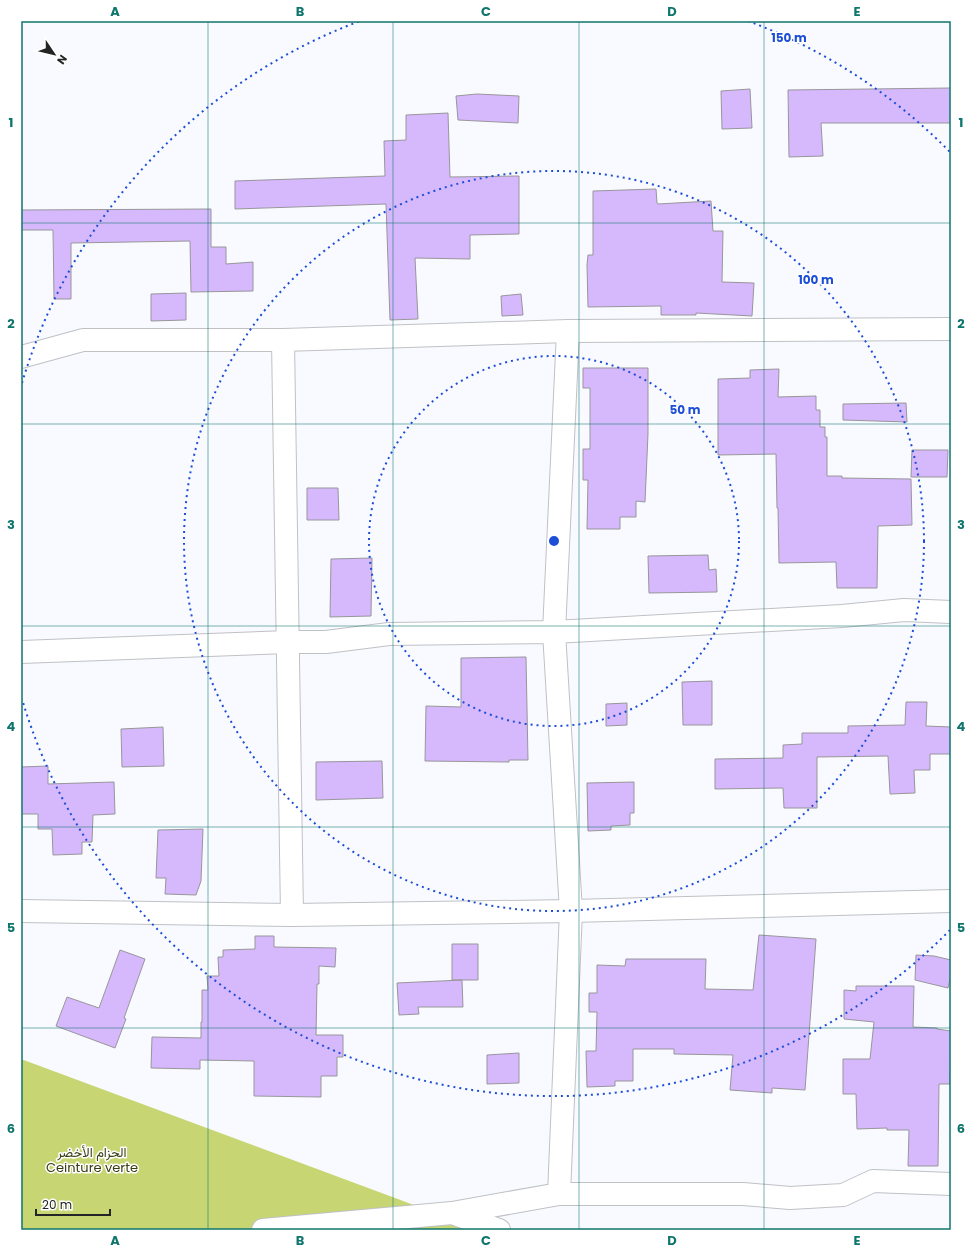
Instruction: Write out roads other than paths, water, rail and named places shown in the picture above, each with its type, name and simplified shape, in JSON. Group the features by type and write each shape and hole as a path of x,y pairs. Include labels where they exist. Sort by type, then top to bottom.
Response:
{"street":[{"path":"21,357 83,340 283,340 568,332 951,329"},
{"path":"559,1194 571,911 554,632 568,332"},
{"path":"283,340 292,915"},
{"path":"21,652 288,642 326,642 389,634 554,632 842,616 904,610 951,612"},
{"path":"21,911 292,915 571,911 951,901"},
{"path":"263,1230 452,1213 559,1194 743,1194 790,1198 843,1195 873,1181 951,1184"},
{"path":"452,1213 498,1230"}],"park label":[{"name":"الحزام الأخضر Ceinture verte","path":"92,1160"}]}
